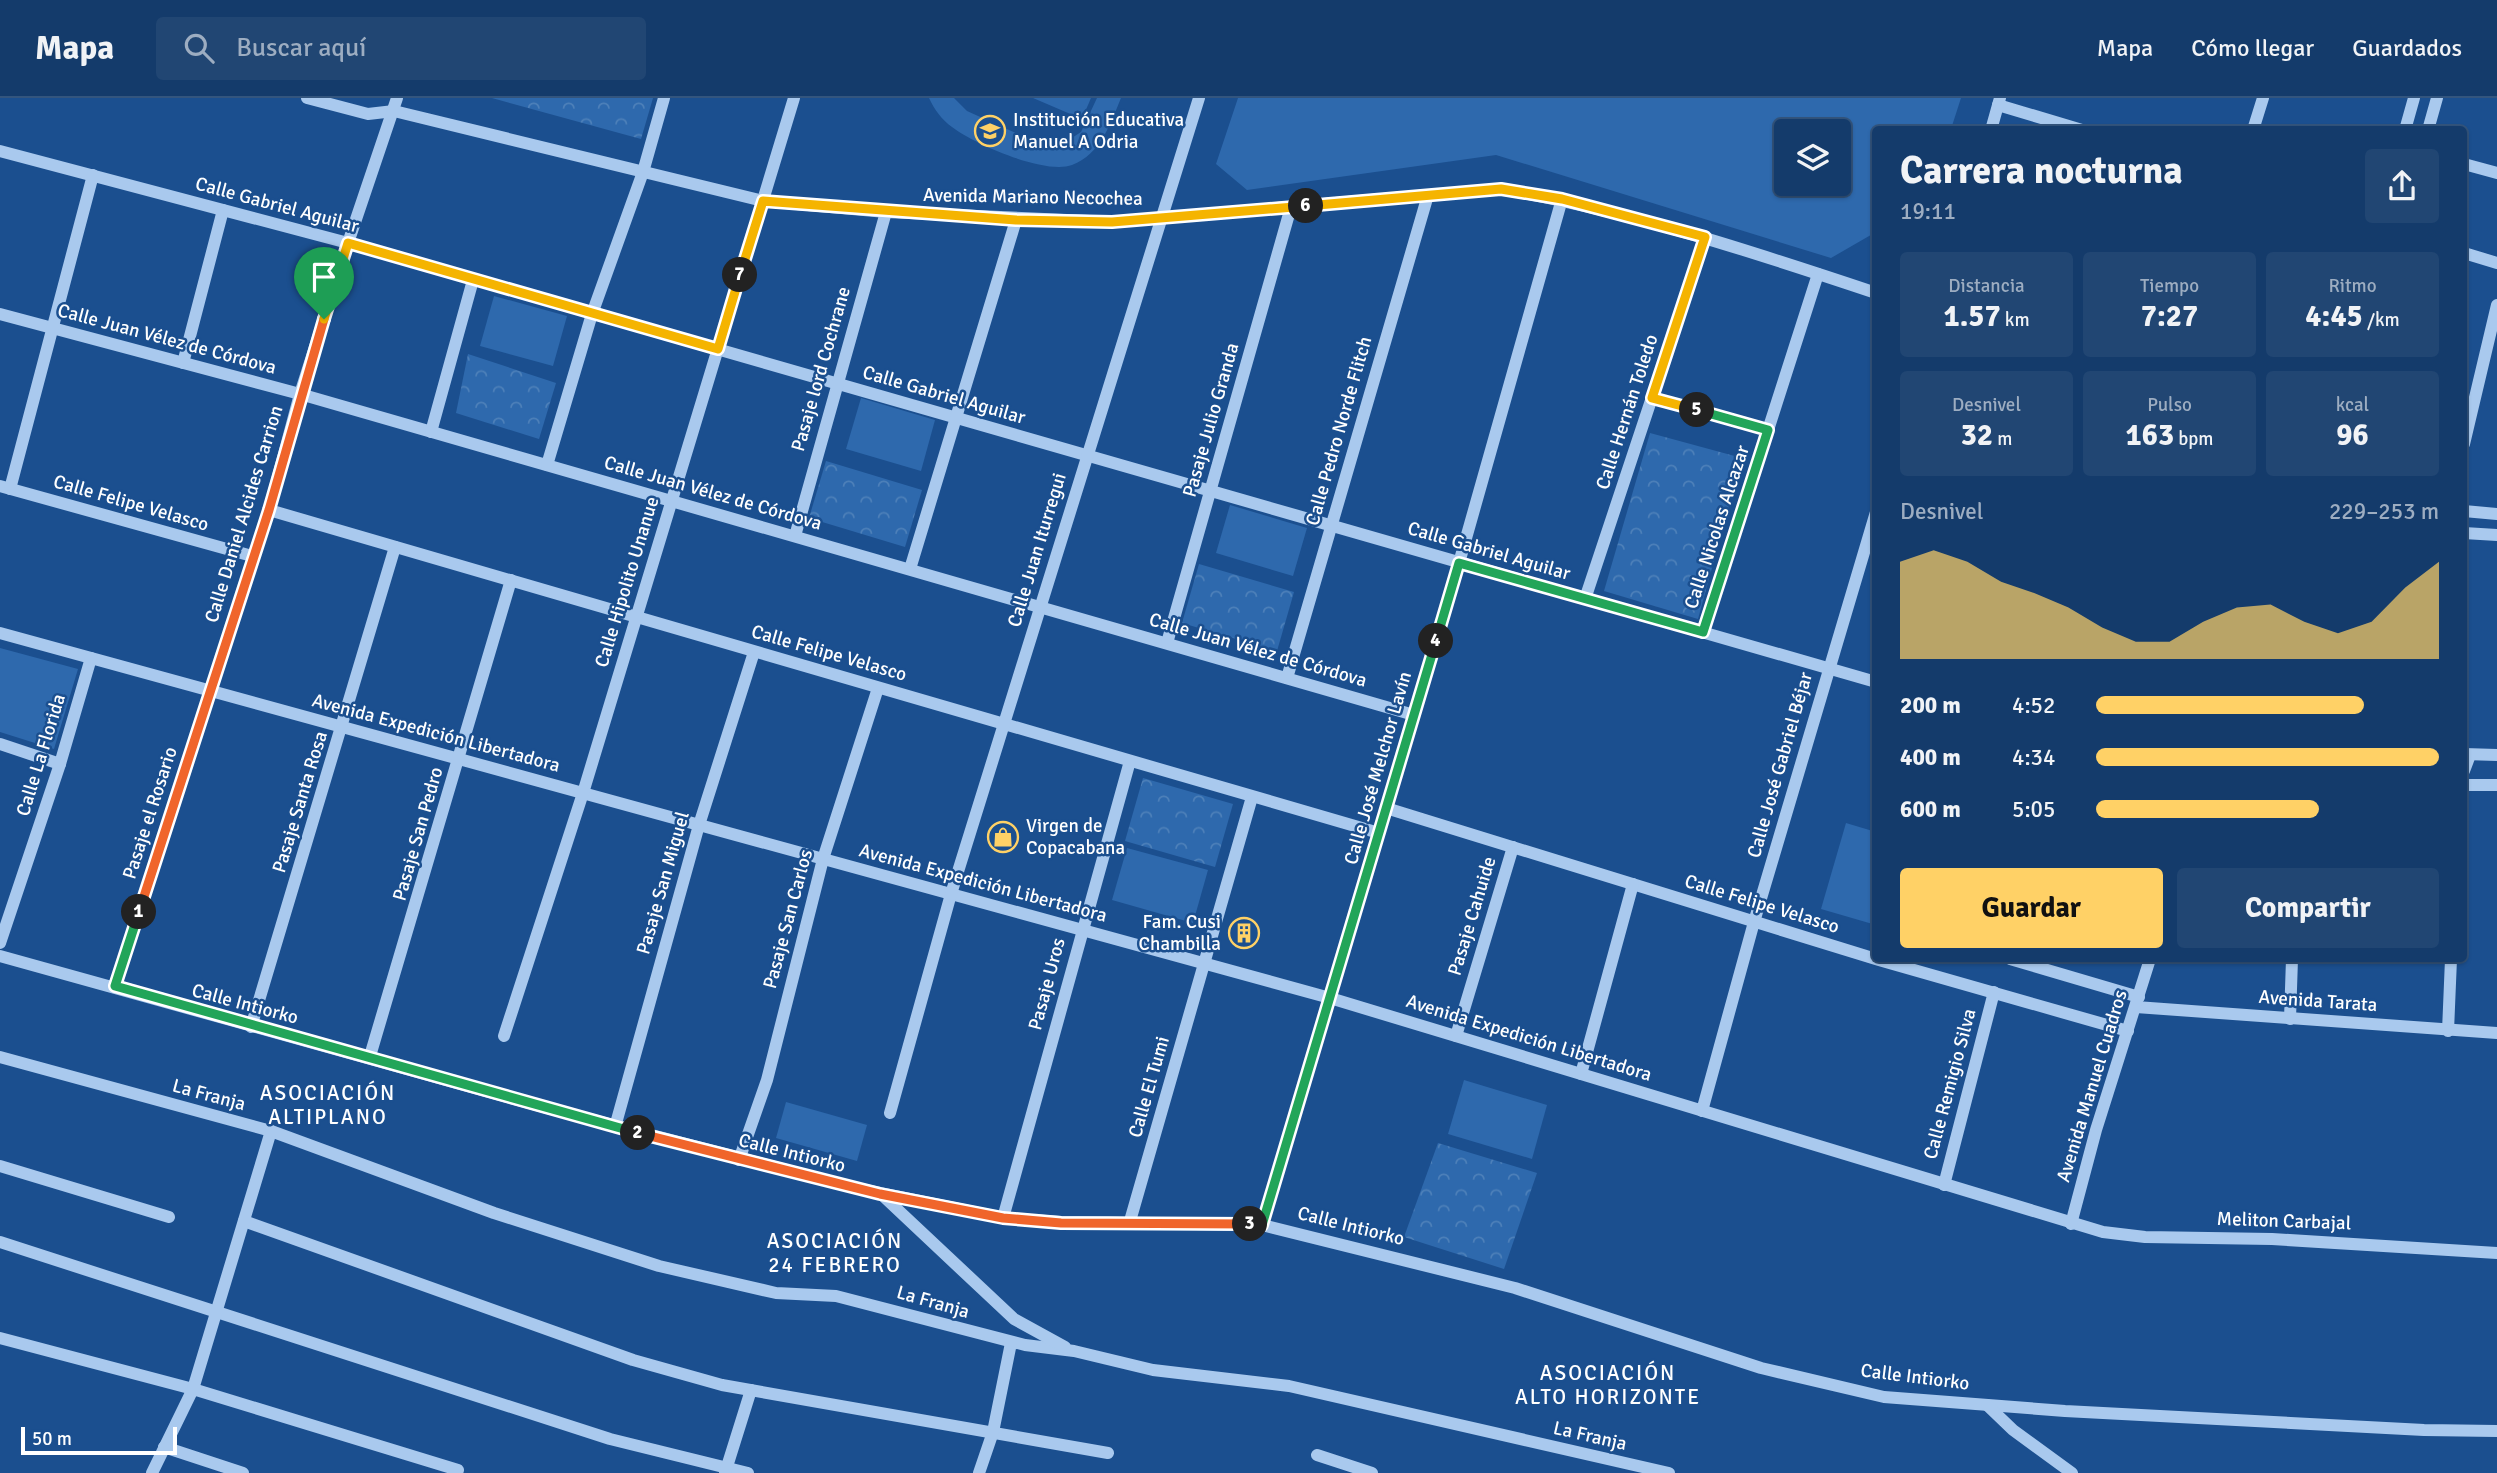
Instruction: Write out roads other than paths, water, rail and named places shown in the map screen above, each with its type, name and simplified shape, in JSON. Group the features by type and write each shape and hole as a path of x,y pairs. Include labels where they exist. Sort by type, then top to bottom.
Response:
{"street":[{"name":"Avenida Mariano Necochea","path":"307,98 368,114 396,104 643,172 763,201 886,212 1016,220 1112,222 1501,189 1562,199 1705,237 1872,292"},
{"path":"388,98 396,104"},
{"path":"547,465 592,314 643,172 664,98"},
{"name":"Calle Hipolito Unanue","path":"504,1036 583,793 794,98"},
{"name":"Calle Juan Iturregui","path":"890,1113 951,894 1199,98"},
{"path":"2254,126 2263,98"},
{"path":"2405,126 2414,98"},
{"path":"2429,126 2437,98"},
{"path":"1992,126 1999,102 2070,126"},
{"name":"Calle Daniel Alcides Carrion","path":"209,690 269,510 300,394 348,243 396,104"},
{"name":"Calle Gabriel Aguilar","path":"0,150 348,243 1872,681"},
{"path":"2467,165 2497,173"},
{"path":"5,487 54,328 93,176"},
{"name":"Calle Pedro Norde Flitch","path":"1287,678 1428,195"},
{"name":"Calle José Melchor Lavín","path":"1262,1225 1459,563 1562,199"},
{"name":"Pasaje Julio Granda","path":"1167,643 1291,207"},
{"path":"183,363 223,210"},
{"name":"Pasaje lord Cochrane","path":"794,536 886,212"},
{"path":"909,569 1016,220"},
{"name":"Calle Hernán Toledo","path":"1586,599 1705,237"},
{"path":"2467,254 2497,263"},
{"name":"Calle Nicolas Alcazar","path":"1703,632 1818,274"},
{"path":"432,432 473,279"},
{"path":"2467,430 2497,305"},
{"name":"Calle Juan Vélez de Córdova","path":"0,314 300,394 1414,715"},
{"path":"1652,398 1768,430"},
{"name":"Calle Felipe Velasco","path":"5,487 252,556"},
{"name":"Calle Felipe Velasco","path":"269,510 1379,833"},
{"path":"2467,511 2497,514"},
{"name":"Calle José Gabriel Béjar","path":"1702,1111 1754,922 1872,525"},
{"path":"2467,533 2497,535"},
{"name":"Pasaje Santa Rosa","path":"251,1027 395,547"},
{"name":"Pasaje San Pedro","path":"370,1056 511,580"},
{"name":"Avenida Expedición Libertadora","path":"0,633 1330,998 2071,1224"},
{"name":"Pasaje San Miguel","path":"615,1126 699,825 754,652"},
{"name":"Calle La Florida","path":"0,943 60,764 91,658"},
{"name":"Pasaje San Carlos","path":"739,1160 767,1080 823,859 878,688"},
{"name":"Pasaje el Rosario","path":"115,986 209,690"},
{"path":"0,744 60,764"},
{"path":"2467,755 2497,755"},
{"name":"Pasaje Uros","path":"1003,1218 1130,761"},
{"path":"2467,785 2497,785"},
{"name":"Calle El Tumi","path":"1130,1221 1252,797"},
{"name":"Calle Felipe Velasco","path":"1386,808 1872,958"},
{"name":"Pasaje Cahuide","path":"1456,1036 1513,847"},
{"path":"1581,1074 1633,884"},
{"name":"Calle Intiorko","path":"0,956 739,1160 880,1194 1003,1218 1061,1223 1130,1221 1262,1225 1515,1288 1761,1368 1884,1397 2424,1430 2497,1431"},
{"name":"Calle Felipe Velasco","path":"1887,962 2128,1031"},
{"path":"2020,962 2137,1002"},
{"name":"Avenida Manuel Cuadros","path":"2071,1224 2096,1129 2149,962"},
{"path":"2290,1019 2292,962"},
{"path":"2448,1031 2451,962"},
{"name":"Calle Remigio Silva","path":"1944,1185 1994,992"},
{"name":"Avenida Tarata","path":"2137,1002 2290,1019 2497,1033"},
{"name":"La Franja","path":"0,1057 271,1131 494,1213 659,1266 776,1293 836,1296 1011,1343 1074,1352 1153,1370 1289,1386 1669,1473"},
{"path":"152,1473 193,1389 271,1131"},
{"path":"0,1166 169,1217"},
{"path":"880,1194 1014,1319 1074,1352"},
{"path":"244,1221 633,1360 751,1390 1108,1453"},
{"name":"Meliton Carbajal","path":"2071,1224 2145,1237 2272,1239 2497,1252"},
{"path":"0,1242 216,1309 598,1435 726,1470 748,1473"},
{"path":"0,1338 193,1389 458,1470"},
{"path":"979,1473 993,1432 1011,1343"},
{"path":"726,1470 751,1390"},
{"path":"1987,1405 2013,1430 2073,1473"},
{"path":"164,1447 243,1473"},
{"path":"1317,1455 1372,1473"}],"place":[{"name":"Institución Educativa Manuel A Odria","path":"990,131"},
{"name":"Virgen de Copacabana","path":"1003,837"},
{"name":"Fam. Cusi Chambilla","path":"1244,933"}],"district":[{"name":"ASOCIACIÓN ALTIPLANO","path":"328,1105"},
{"name":"ASOCIACIÓN 24 FEBRERO","path":"835,1253"},
{"name":"ASOCIACIÓN ALTO HORIZONTE","path":"1608,1385"}]}
